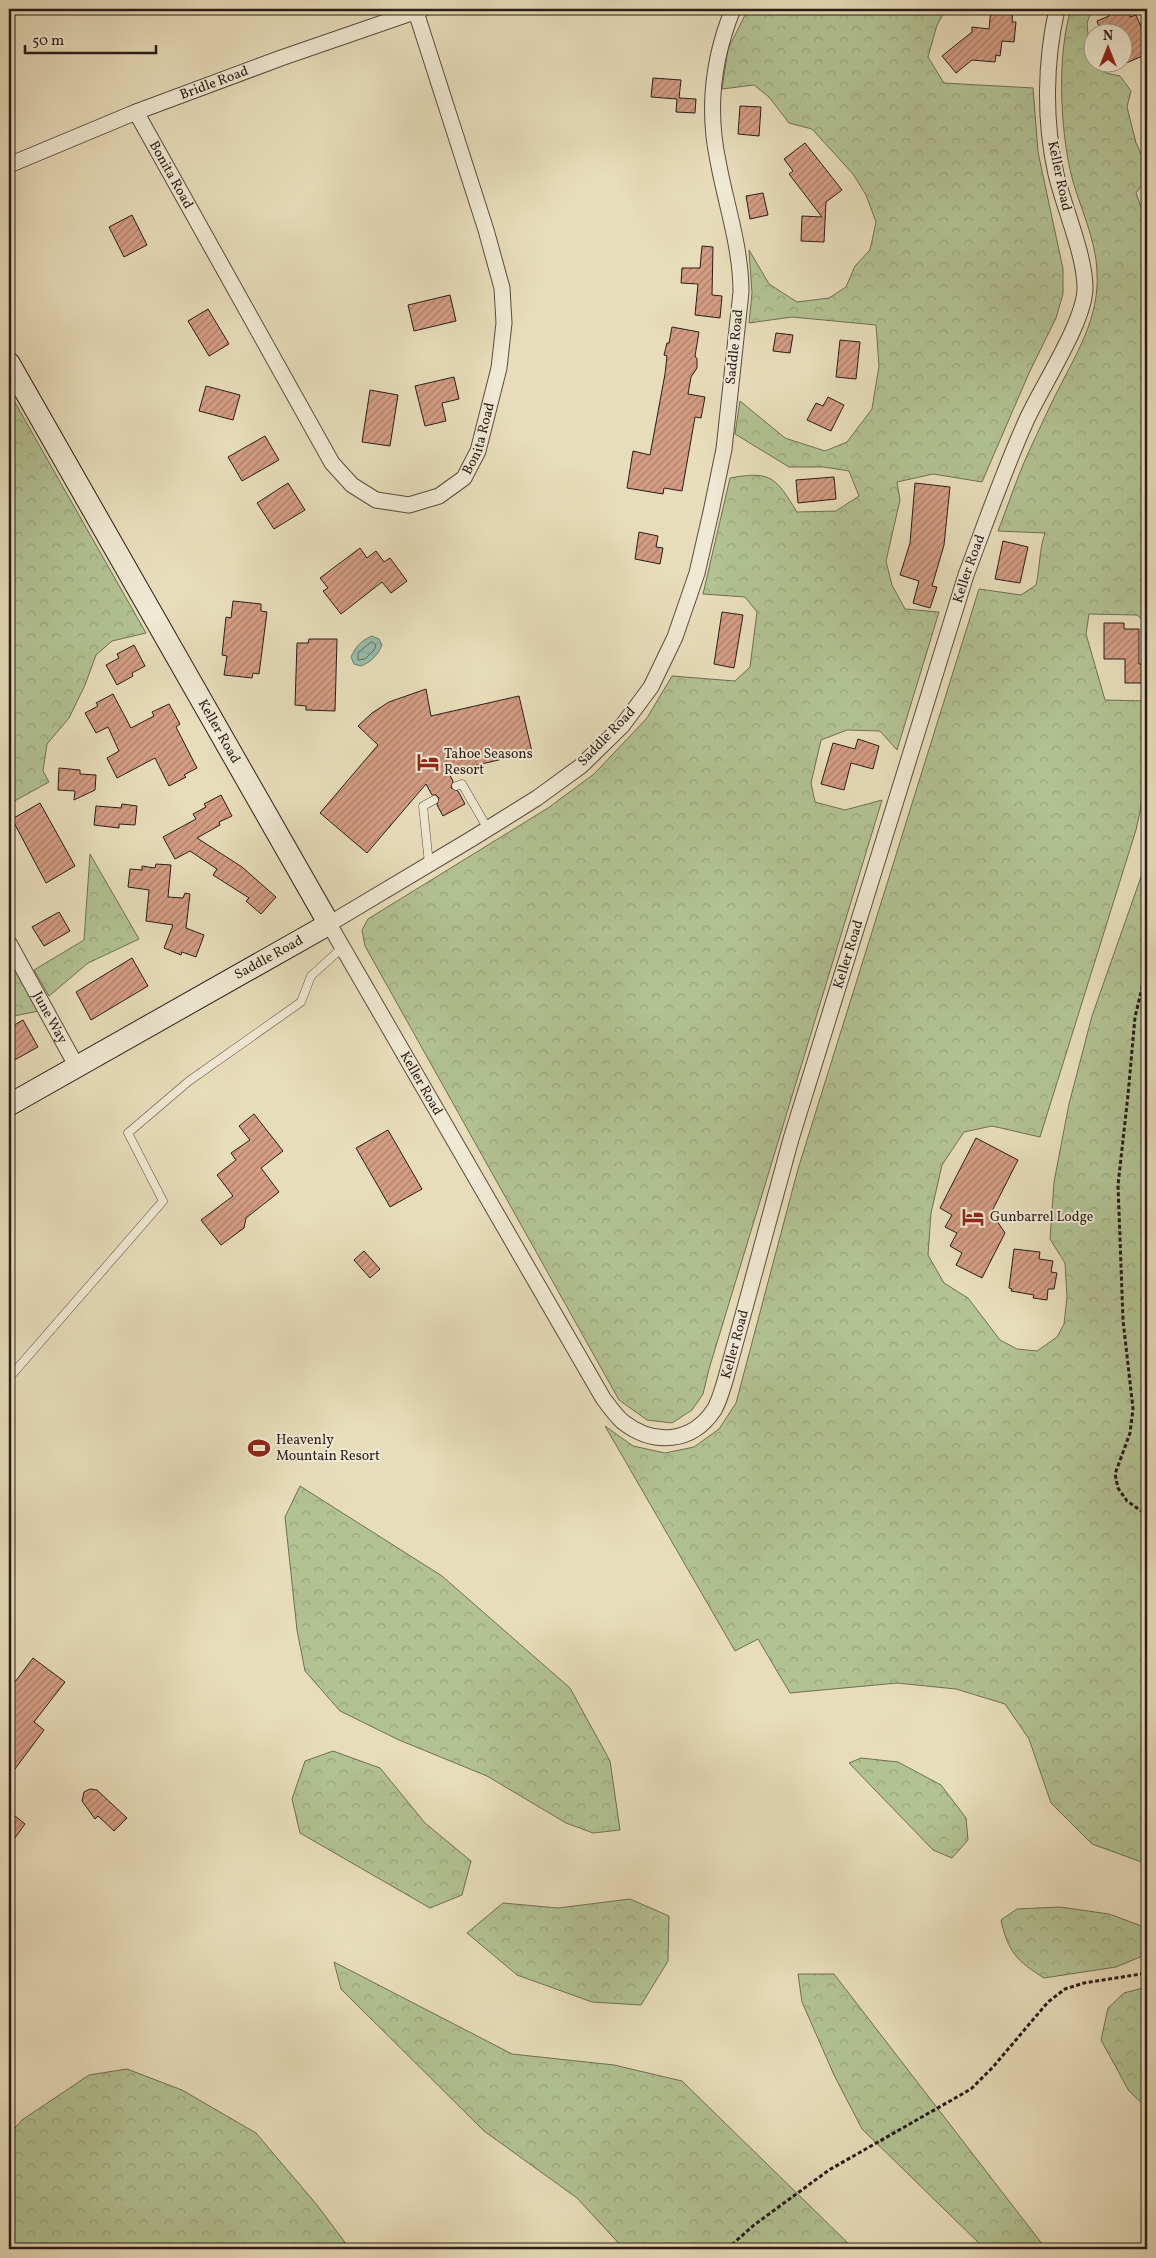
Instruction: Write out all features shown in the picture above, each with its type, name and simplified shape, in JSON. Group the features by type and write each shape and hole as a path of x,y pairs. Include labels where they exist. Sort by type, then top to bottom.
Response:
{"street":[{"name":"Bridle Road","path":"9,165 136,112 418,9"},
{"name":"Bonita Road","path":"136,112 332,463 352,484 376,500 408,505 439,496 464,478 478,451 499,368 504,323 502,288 418,9"},
{"name":"Saddle Road","path":"9,1105 330,924 537,798 581,766 622,726 651,687 675,637 697,573 724,449 741,292 741,267 718,161 712,122 713,82 718,55 733,9"},
{"name":"Keller Road","path":"9,363 343,948 603,1398 623,1422 650,1437 671,1438 695,1431 714,1409 725,1381 791,1139 966,575 999,486 1028,418 1080,315 1085,289 1082,262 1056,173 1049,124 1048,82 1057,9"},
{"name":"June Way","path":"9,943 77,1067"}],"lane":[{"path":"456,786 462,784 488,828"},
{"path":"429,864 424,806 434,800"},
{"path":"9,1378 163,1201 128,1133 189,1081 301,1002 311,976 343,948"}],"path":[{"path":"1147,967 1134,1017 1127,1110 1118,1185 1123,1320 1133,1409 1130,1433 1115,1474 1118,1488 1127,1501 1147,1515"},
{"path":"727,2249 754,2224 829,2170 970,2089 993,2067 1048,2002 1065,1989 1084,1983 1147,1973"}],"green space":[{"path":"748,9 946,9 937,25 928,57 944,83 1033,88 1038,152 1063,269 1063,294 1056,318 1029,373 982,482 933,474 897,482 900,500 886,561 892,585 905,609 939,612 897,750 880,731 847,730 821,740 811,783 815,802 845,810 882,800 703,1394 692,1410 672,1423 647,1420 619,1400 365,946 362,930 368,919 548,808 594,774 647,718 672,676 735,681 750,667 757,612 745,597 703,594 730,478 756,475 772,480 784,492 797,512 836,511 859,496 849,471 824,467 789,467 735,434 740,401 785,438 825,451 847,442 872,409 879,366 876,325 792,317 749,323 752,293 749,250 769,284 797,302 829,298 846,287 855,266 870,250 876,222 866,195 853,174 812,129 789,123 769,97 754,85 722,89 728,49"},
{"path":"1071,9 1092,9 1087,22 1084,22 1084,72 1105,72 1120,76 1131,91 1127,107 1136,143 1147,167 1147,178 1136,193 1147,224 1147,624 1137,615 1089,614 1086,634 1105,700 1147,701 1147,779 1136,830 1040,1137 992,1126 964,1132 942,1165 931,1213 928,1255 944,1283 968,1298 1000,1340 1017,1349 1037,1351 1057,1337 1064,1324 1067,1297 1065,1263 1050,1239 1054,1182 1069,1104 1092,1016 1147,860 1147,1864 1092,1844 1051,1803 1029,1739 1005,1704 956,1689 897,1683 790,1693 758,1639 735,1651 605,1426 633,1446 665,1453 694,1447 719,1429 736,1403 798,1169 979,589 1021,595 1036,585 1045,533 998,531 1026,457 1085,336 1095,305 1097,289 1094,247 1074,186 1064,135 1062,69"},
{"path":"9,392 146,633 112,641 96,655 85,685 69,718 47,744 43,771 49,782 9,804"},
{"path":"90,854 139,939 88,963 49,996 34,970 84,940"},
{"path":"9,955 39,1011 9,1017"},
{"path":"300,1486 442,1576 570,1688 610,1761 620,1830 593,1833 566,1823 487,1776 399,1740 340,1711 305,1671 297,1630 285,1517"},
{"path":"333,1751 380,1768 425,1823 471,1861 462,1895 430,1908 300,1833 292,1799 305,1761"},
{"path":"861,1758 898,1762 941,1785 966,1818 968,1840 952,1858 933,1850 849,1763"},
{"path":"630,1899 669,1916 668,1961 641,2005 592,2002 517,1975 467,1933 503,1903 558,1908"},
{"path":"1060,1907 1109,1914 1147,1928 1147,1954 1116,1967 1044,1978 1020,1961 1015,1955 1007,1940 1001,1920 1017,1909"},
{"path":"334,1962 512,2054 614,2065 682,2081 854,2249 624,2249 577,2198 484,2131 341,1989"},
{"path":"798,1974 834,1974 1046,2249 985,2249 862,2129 834,2075 802,2002"},
{"path":"1147,1987 1147,2108 1129,2091 1101,2040 1108,2008 1124,1993"},
{"path":"127,2069 182,2090 256,2133 317,2205 350,2249 9,2249 9,2135 22,2120 89,2075"}],"water":[{"path":"372,636 379,639 382,645 378,652 374,658 361,666 354,664 351,657 355,650 359,644"}],"building":[{"path":"991,9 1013,9 1012,22 1016,22 1014,42 1002,41 1000,56 996,55 995,62 972,60 956,73 942,56 972,32 972,27 989,29"},
{"path":"1106,9 1127,9 1130,17 1136,15 1142,29 1147,27 1147,54 1134,60 1134,22 1097,22 1109,16"},
{"path":"653,78 681,80 679,98 696,99 695,113 676,112 677,99 651,97"},
{"path":"740,106 761,107 759,136 738,134"},
{"path":"805,143 842,190 826,202 824,242 801,241 802,216 822,217 789,174 793,171 784,159"},
{"path":"763,193 768,215 750,219 746,196"},
{"path":"132,215 147,245 124,257 109,227"},
{"path":"702,246 713,247 712,295 722,296 720,318 695,315 698,284 681,283 682,268 700,268"},
{"path":"450,295 456,321 414,331 408,305"},
{"path":"208,309 229,344 209,356 188,321"},
{"path":"672,327 699,332 695,356 697,368 691,377 688,394 705,397 701,418 695,417 682,491 664,488 663,494 627,488 633,451 650,455 665,374 667,356 664,355 667,343 669,343"},
{"path":"776,333 793,335 790,353 773,351"},
{"path":"840,340 860,342 856,379 836,377"},
{"path":"454,377 459,399 442,403 446,421 425,426 415,386"},
{"path":"206,386 240,395 233,420 199,411"},
{"path":"370,390 398,395 390,446 362,442"},
{"path":"828,397 844,405 831,431 807,420 816,403 823,406"},
{"path":"265,436 279,460 242,481 228,457"},
{"path":"834,477 836,499 798,503 796,480"},
{"path":"288,483 305,510 274,529 257,503"},
{"path":"915,483 950,487 944,545 932,586 937,587 930,608 913,603 919,581 900,575 910,543"},
{"path":"639,532 658,536 656,547 663,548 660,564 635,559"},
{"path":"1003,541 1028,547 1020,583 995,579"},
{"path":"360,548 367,558 376,551 384,562 390,558 407,581 391,593 382,582 341,614 323,591 328,588 320,578"},
{"path":"233,601 261,604 261,611 267,612 259,674 253,673 252,678 224,675 227,656 222,655 226,617 231,618"},
{"path":"722,612 743,615 734,668 714,664"},
{"path":"1104,623 1124,623 1124,629 1139,629 1139,664 1145,664 1145,683 1125,683 1125,659 1104,659"},
{"path":"309,639 337,639 335,711 306,710 306,706 295,705 297,643 308,643"},
{"path":"134,645 145,666 132,673 133,676 117,685 106,665 119,658 117,654"},
{"name":"Tahoe Seasons Resort","path":"426,689 431,716 519,696 532,752 448,772 453,781 451,788 458,791 465,804 443,816 437,805 439,798 436,795 432,795 426,784 367,853 320,813 378,745 358,726 372,713 389,702"},
{"path":"113,694 131,728 154,716 152,712 169,704 180,724 176,727 197,768 184,775 186,777 169,786 155,758 117,778 107,758 119,751 108,727 96,733 85,713 98,706 96,703"},
{"path":"858,739 879,746 873,769 851,763 844,790 821,784 833,743 855,749"},
{"path":"59,768 80,770 80,774 96,775 95,790 74,800 75,791 58,790"},
{"path":"221,795 232,816 219,822 220,825 197,838 242,867 276,897 261,914 246,901 249,898 213,875 217,869 190,851 175,859 163,837 196,819 193,814 206,807 204,804"},
{"path":"40,803 75,866 46,883 12,819"},
{"path":"122,804 137,806 135,825 119,824 119,828 94,825 96,806 121,808"},
{"path":"156,864 171,865 168,897 183,898 185,893 190,894 186,928 204,935 196,957 182,952 181,955 164,948 173,925 146,921 149,890 128,887 130,869 142,870 142,866 155,868"},
{"path":"59,912 70,931 44,946 32,927"},
{"path":"132,958 148,986 91,1020 76,992"},
{"path":"23,1020 38,1047 9,1063 9,1028"},
{"path":"254,1114 283,1151 261,1168 279,1192 246,1218 244,1228 221,1245 201,1220 233,1196 217,1175 236,1160 231,1153 250,1140 239,1126"},
{"path":"388,1130 422,1189 390,1207 356,1148"},
{"name":"Gunbarrel Lodge","path":"976,1138 1018,1160 992,1211 997,1213 995,1218 1005,1233 982,1278 956,1265 962,1253 950,1246 957,1233 945,1227 952,1215 940,1208"},
{"path":"1014,1249 1040,1252 1039,1259 1053,1261 1051,1272 1057,1273 1054,1289 1048,1289 1047,1300 1033,1298 1034,1295 1011,1291 1012,1289 1009,1288"},
{"path":"364,1251 380,1269 370,1278 354,1260"},
{"path":"33,1658 65,1682 34,1722 44,1730 9,1777 9,1690"},
{"path":"90,1789 97,1790 127,1818 114,1831 98,1816 95,1819 82,1801 84,1792"},
{"path":"9,1811 25,1824 9,1846"}],"place":[{"name":"Tahoe Seasons Resort","path":"428,762"},
{"name":"Gunbarrel Lodge","path":"973,1217"},
{"name":"Heavenly Mountain Resort","path":"259,1448"}]}
